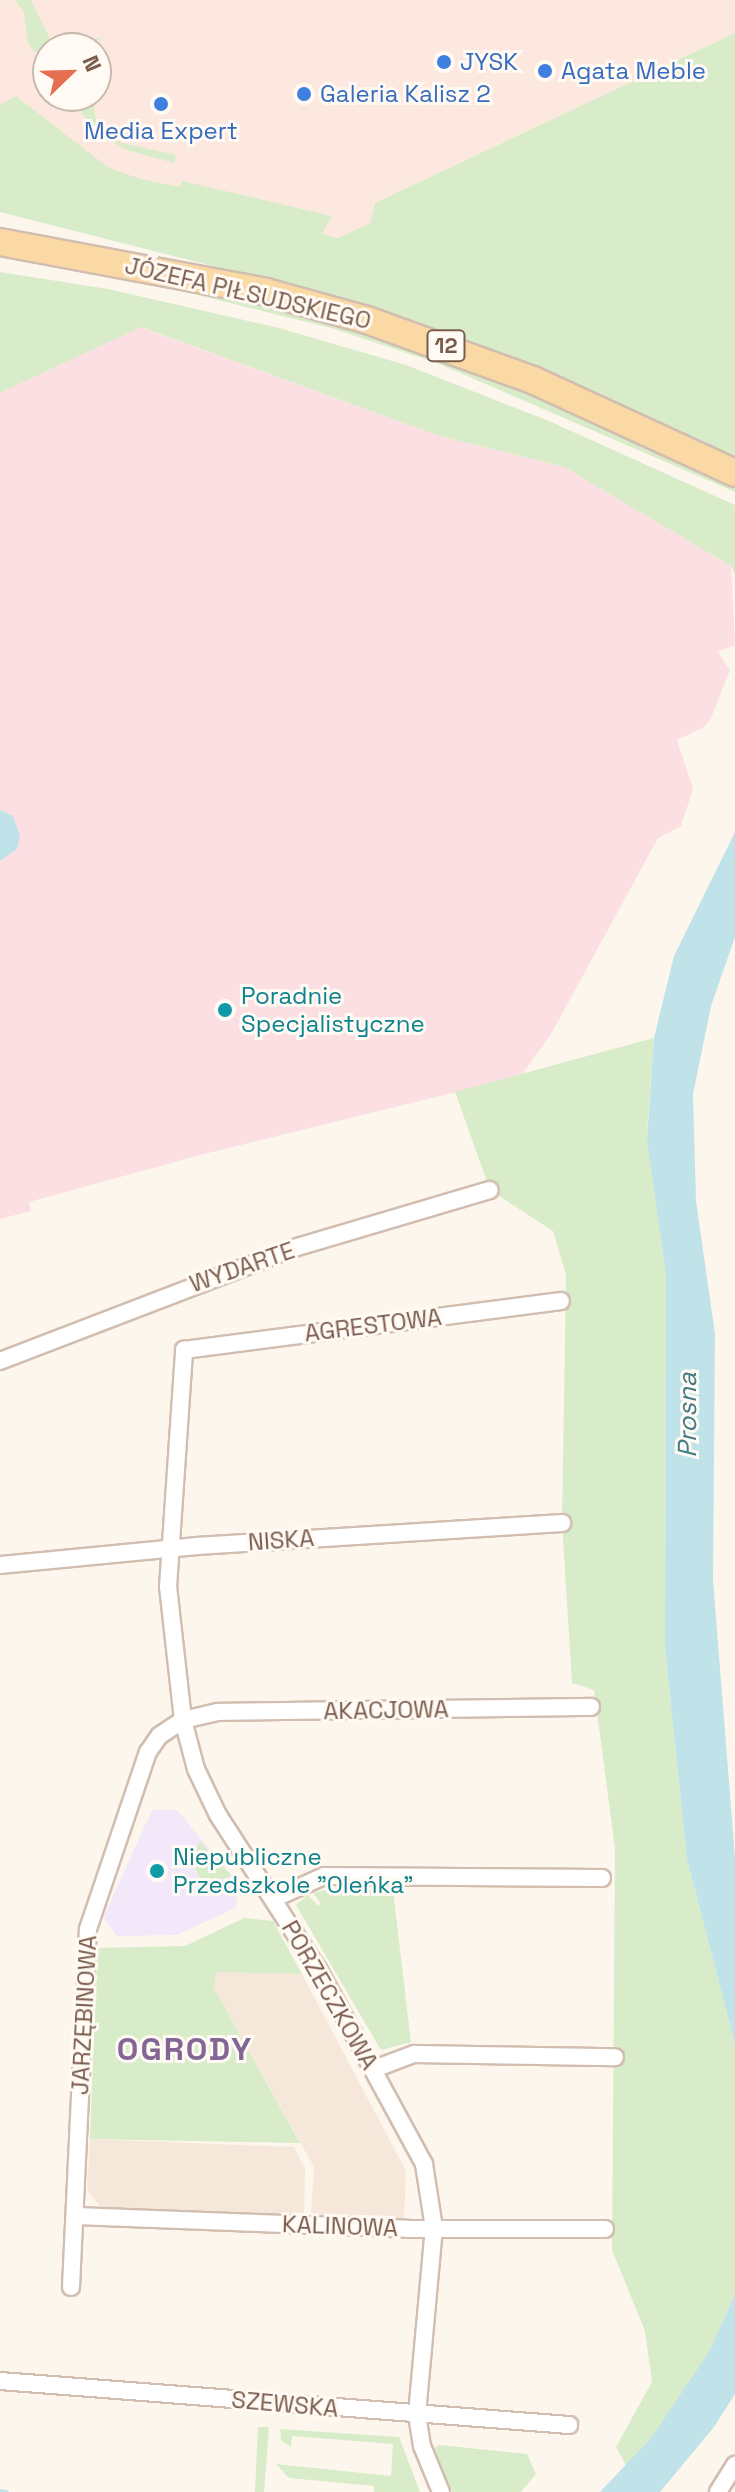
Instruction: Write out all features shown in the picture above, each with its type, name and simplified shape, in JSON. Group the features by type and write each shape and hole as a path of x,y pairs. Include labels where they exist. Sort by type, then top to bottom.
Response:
{"main road":[{"name":"JÓZEFA PIŁSUDSKIEGO","path":"0,228 67,252"},
{"name":"JÓZEFA PIŁSUDSKIEGO","path":"0,242 67,252 266,292 430,340 735,473"}],"street":[{"name":"WYDARTE","path":"0,1361 268,1258 490,1190"},
{"name":"AGRESTOWA","path":"184,1350 561,1301"},
{"name":"PORZECZKOWA","path":"184,1350 168,1550 170,1636 183,1720 206,1792 374,2069 424,2164 434,2228 417,2414 422,2446 441,2492"},
{"name":"NISKA","path":"0,1565 168,1550 562,1523"},
{"name":"AKACJOWA","path":"183,1720 218,1712 591,1707"},
{"name":"JARZĘBINOWA","path":"71,2287 90,1919 148,1752 159,1736 183,1720"},
{"path":"273,1899 324,1876 602,1878"},
{"path":"374,2069 414,2054 615,2057"},
{"name":"KALINOWA","path":"76,2216 434,2228 605,2229"},
{"name":"SZEWSKA","path":"0,2381 569,2425"},
{"path":"718,2492 735,2465"}],"shaded area":[{"path":"0,0 735,0 735,33 375,203 370,223 338,238 0,154"},
{"path":"140,327 439,436 564,467 731,566 735,645 718,652 730,670 711,718 704,727 677,740 693,789 681,826 658,838 551,1034 521,1076 204,1154 29,1202 31,1211 0,1219 0,393"},
{"path":"152,1810 177,1810 239,1884 236,1908 176,1935 117,1936 103,1918"},
{"path":"216,1972 302,1974 406,2171 404,2219 311,2215 314,2167 214,1988"},
{"path":"90,2139 294,2147 305,2169 304,2215 101,2207 87,2190"}],"green space":[{"path":"15,0 31,0 47,32 32,32 32,49 28,44 24,12"},
{"path":"735,33 735,460 430,329 319,293 0,212 0,105 16,96 32,108 32,112 37,112 109,168 141,179 180,187 182,181 332,216 322,234 338,238 370,223 375,203"},
{"path":"81,112 95,112 106,134 122,143 176,155 174,163 126,150 93,130"},
{"path":"68,263 320,317 476,368 735,484 735,492 437,363 331,328"},
{"path":"0,272 108,289 279,328 406,365 549,421 735,505 735,575 731,566 564,467 439,436 141,327 0,393"},
{"path":"654,1038 647,1133 666,1276 665,1648 687,1860 735,2044 735,2294 710,2350 651,2438 626,2465 616,2447 652,2382 645,2331 612,2250 615,1848 594,1690 572,1683 562,1523 566,1275 553,1231 490,1190 455,1092"},
{"path":"200,1841 232,1876 203,1884 192,1862"},
{"path":"325,1890 393,1890 411,2042 381,2050 296,1905 308,1895 318,1906 321,1903 313,1893"},
{"path":"244,1918 273,1921 302,1974 216,1972 214,1988 300,2143 90,2139 97,1948 185,1946"},
{"path":"258,2427 269,2427 264,2492 255,2492"},
{"path":"280,2429 399,2437 420,2492 374,2492 374,2486 289,2478 276,2464 391,2476 393,2444 292,2436 291,2447 281,2440"},
{"path":"439,2445 527,2454 536,2474 521,2492 452,2492 433,2449"}],"water":[{"path":"0,810 13,816 20,835 17,849 0,861"},
{"name":"Prosna","path":"735,832 735,937 711,1006 693,1094 696,1201 715,1334 713,1580 735,1857 735,2044 687,1860 665,1648 666,1276 647,1139 654,1038 674,956"},
{"path":"735,2294 735,2394 714,2427 660,2492 600,2492 651,2438 710,2350"}],"waterway":[{"path":"0,2491 6,2492"}],"place":[{"name":"JYSK","path":"444,62"},
{"name":"Agata Meble","path":"545,71"},
{"name":"Galeria Kalisz 2","path":"304,94"},
{"name":"Media Expert","path":"161,104"},
{"name":"Poradnie Specjalistyczne","path":"225,1010"},
{"name":"Niepubliczne Przedszkole \"Oleńka\"","path":"157,1871"}],"district":[{"name":"OGRODY","path":"185,2049"}]}
